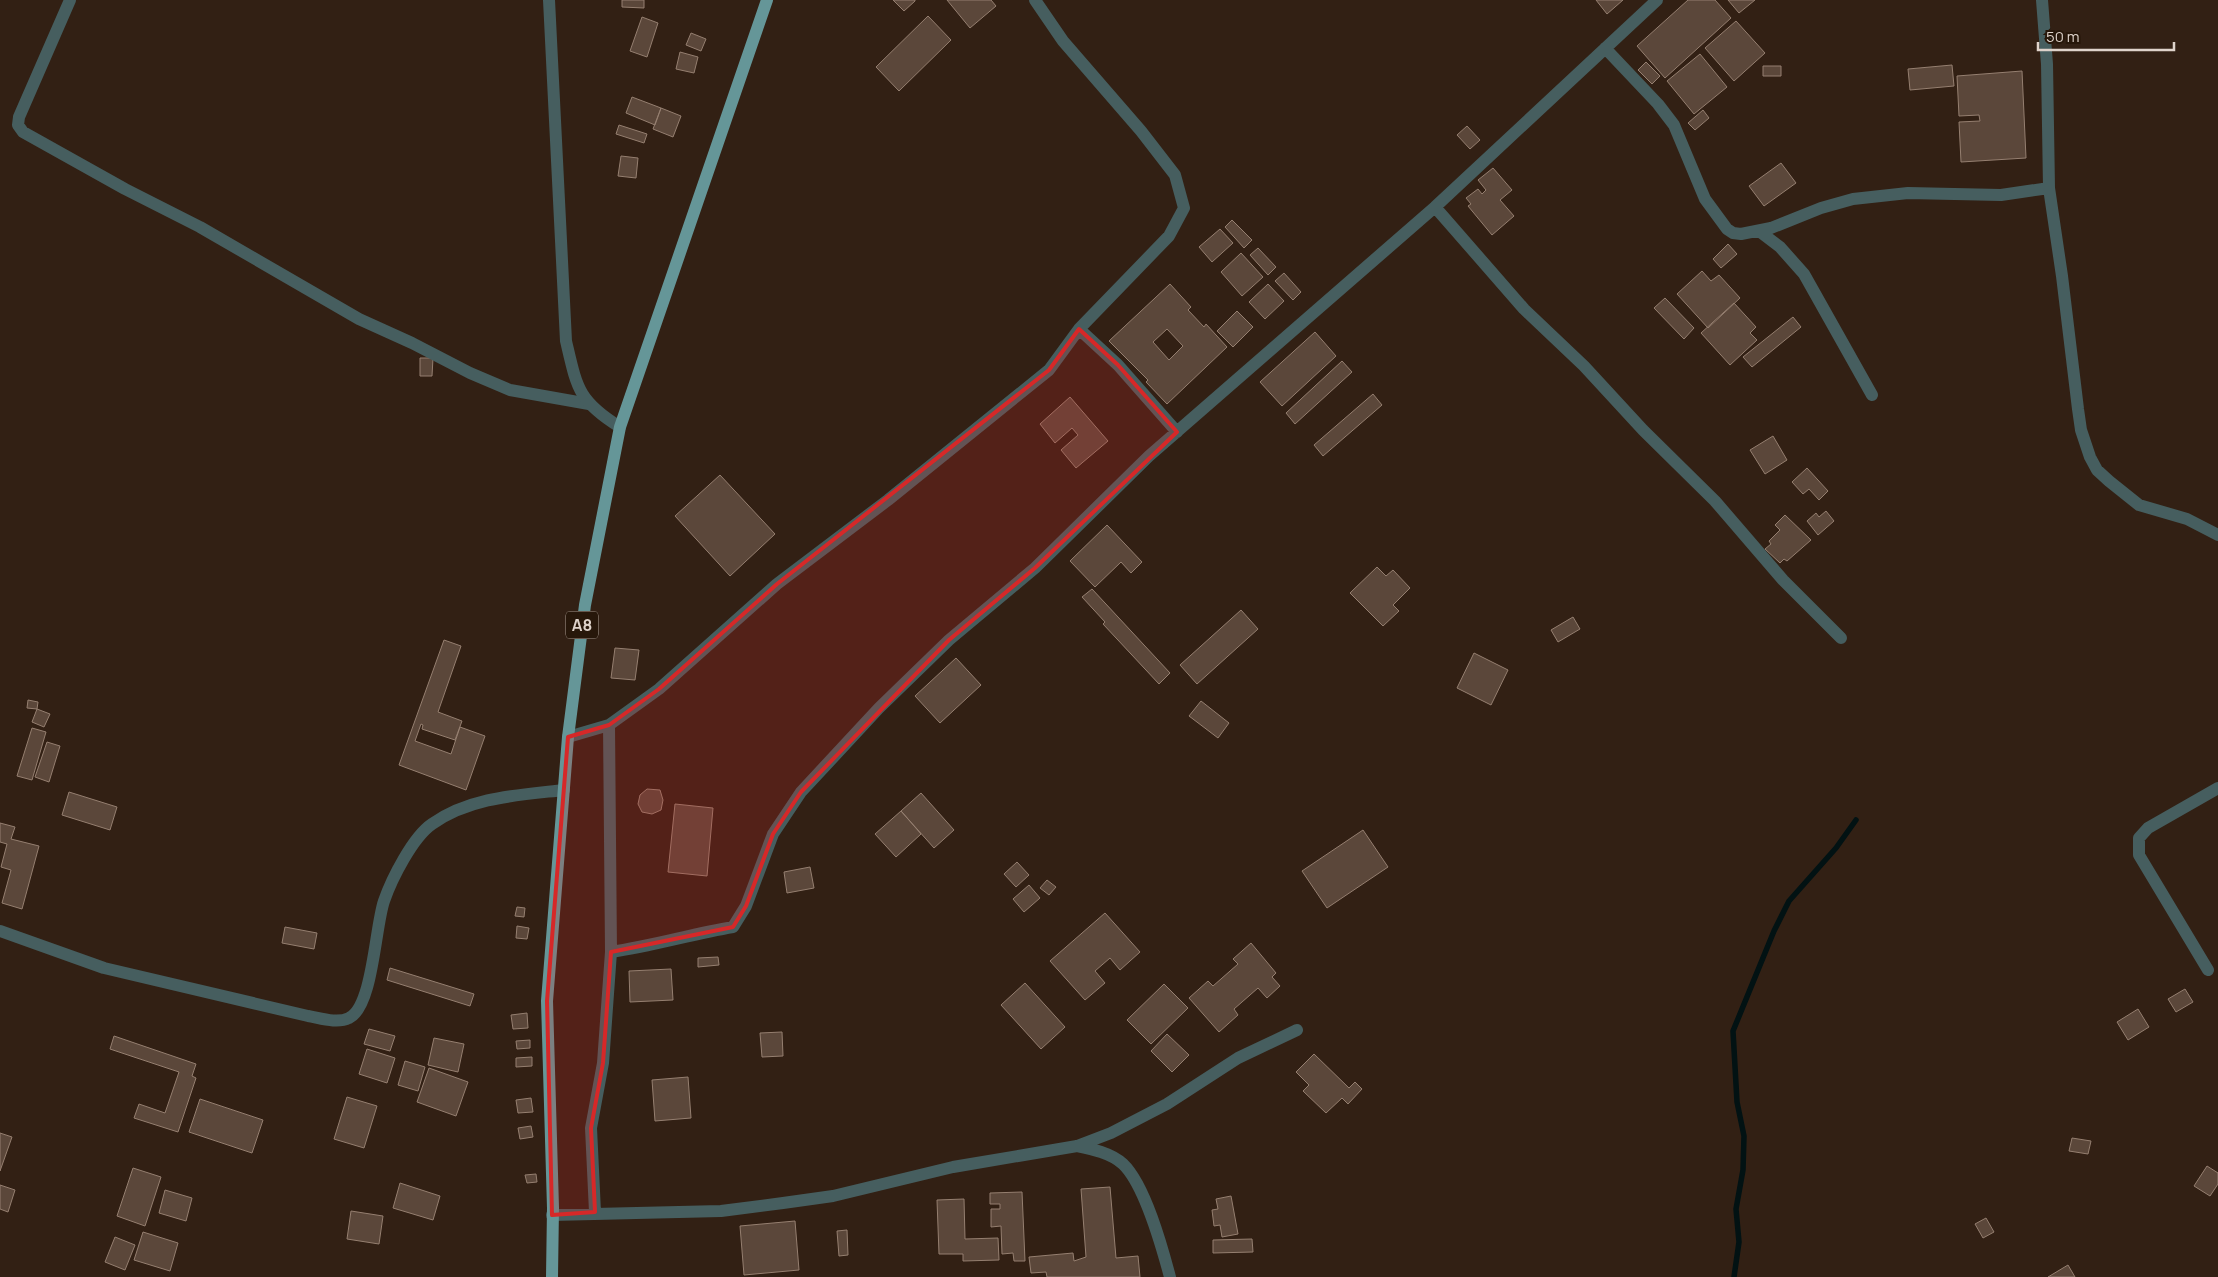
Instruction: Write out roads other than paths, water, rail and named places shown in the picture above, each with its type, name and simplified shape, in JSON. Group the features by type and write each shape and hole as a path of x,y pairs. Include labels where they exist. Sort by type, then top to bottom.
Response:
{"main road":[{"name":"A8","path":"552,1277 547,1001 568,737 584,605 620,427 767,0"}],"street":[{"path":"70,0 19,117 18,125 23,132 125,189 200,227 359,319 412,343 470,373 510,390 589,404"},
{"path":"549,0 566,341 574,376 584,399 599,414 620,427"},
{"path":"568,737 609,725 659,689 777,584 888,500 1049,370 1079,329 1169,236 1184,208 1175,175 1141,131 1063,41 1035,0"},
{"path":"611,952 641,948 690,934 733,927 746,906 774,834 801,792 879,708 949,640 1036,568 1086,517 1177,432 1435,206 1657,0"},
{"path":"2042,0 2047,64 2049,188 2081,430 2090,457 2097,470 2139,505 2186,519 2218,534"},
{"path":"1605,48 1658,104 1674,126 1705,199 1727,229 1736,234 1771,228 1822,208 1853,199 1908,193 2001,195 2049,188"},
{"path":"1435,206 1524,309 1584,366 1643,430 1715,501 1783,580 1841,638"},
{"path":"1759,231 1780,246 1804,274 1872,395"},
{"path":"1079,329 1118,365 1177,432"},
{"path":"595,1212 591,1128 603,1063 611,952 609,725"},
{"path":"2208,970 2139,855 2139,838 2148,828 2218,788"},
{"path":"0,931 104,968 308,1016 338,1020 349,1018 359,1010 366,994 384,902 411,848 431,824 465,807 496,798 564,790"},
{"path":"552,1214 721,1211 783,1203 833,1196 952,1167 1077,1146 1110,1133 1159,1108 1238,1058 1297,1030"},
{"path":"1077,1146 1093,1149 1114,1158 1129,1172 1145,1203 1164,1252 1170,1277"}],"waterway":[{"path":"1734,1277 1739,1242 1736,1209 1743,1170 1744,1136 1737,1102 1733,1031 1774,931 1789,901 1836,848 1856,820"}]}
